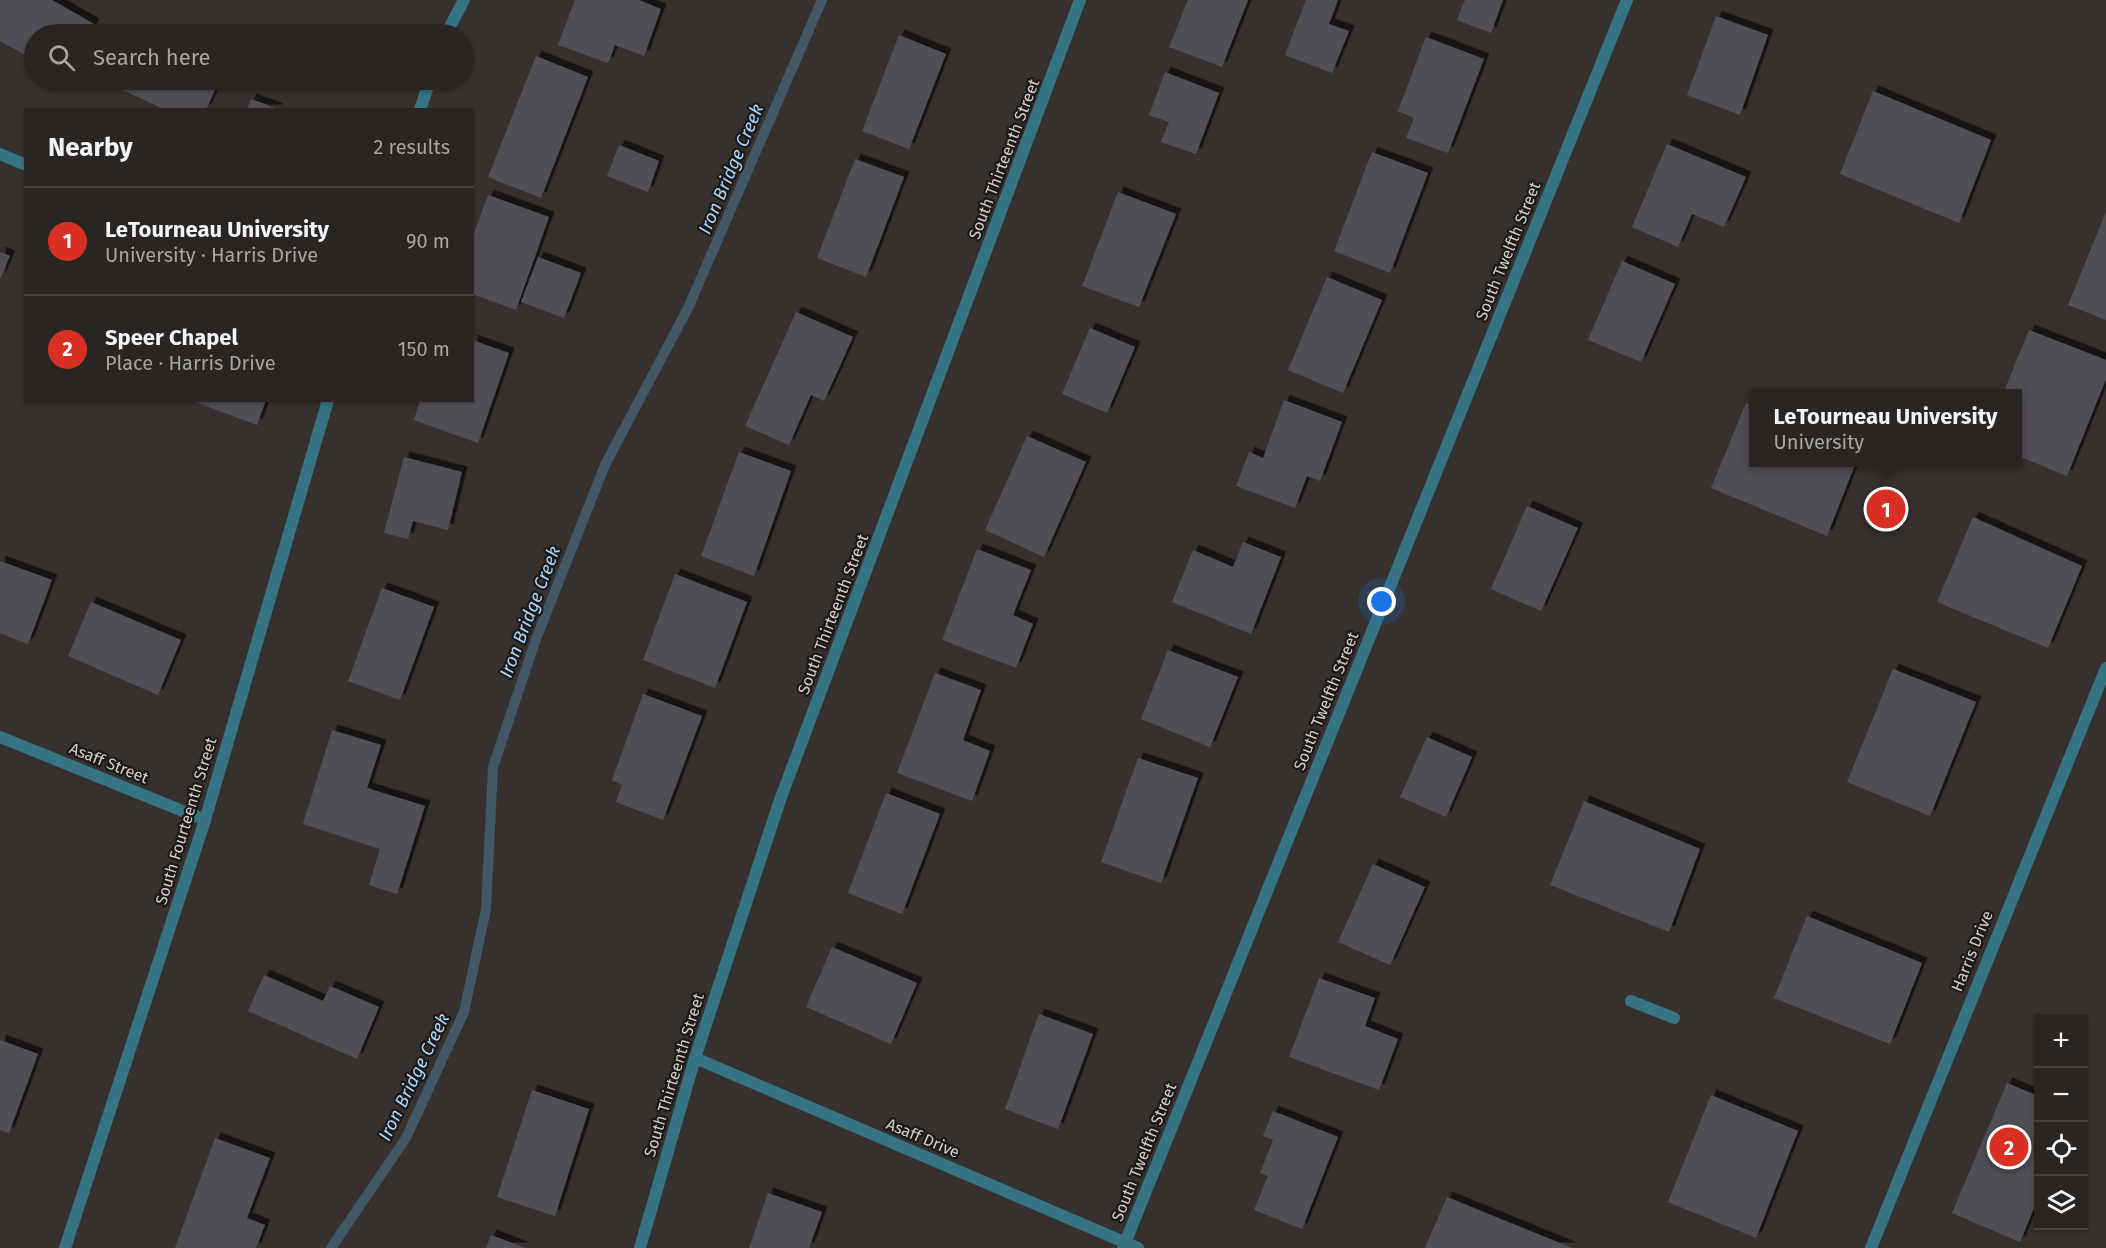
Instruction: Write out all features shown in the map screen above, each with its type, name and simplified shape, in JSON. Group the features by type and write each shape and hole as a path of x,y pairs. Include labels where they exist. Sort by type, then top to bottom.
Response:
{"street":[{"path":"451,24 464,0"},
{"name":"South Thirteenth Street","path":"639,1248 695,1058 780,800 1080,0"},
{"name":"South Twelfth Street","path":"1124,1245 1627,0"},
{"path":"421,108 427,90"},
{"path":"0,154 24,164"},
{"name":"South Fourteenth Street","path":"64,1248 205,820 327,402"},
{"name":"Harris Drive","path":"1870,1248 2106,668"},
{"name":"Asaff Street","path":"0,737 205,820"},
{"path":"1631,1001 1674,1018"},
{"name":"Asaff Drive","path":"695,1058 1124,1245 1138,1248"}],"building":[{"path":"0,0 52,0 94,24 24,24 24,54 0,41"},
{"path":"575,0 639,0 661,9 644,56 615,45 608,63 558,45"},
{"path":"1188,0 1248,0 1222,67 1169,47"},
{"path":"1306,0 1338,0 1329,24 1349,31 1332,73 1285,55"},
{"path":"1465,0 1503,0 1491,33 1457,20"},
{"path":"1716,16 1768,35 1740,115 1687,95"},
{"path":"899,35 946,54 909,149 862,131"},
{"path":"1426,37 1484,59 1448,153 1406,138 1414,118 1398,111"},
{"path":"536,56 588,77 541,198 488,177"},
{"path":"1165,72 1219,93 1196,154 1161,142 1169,122 1149,115"},
{"path":"122,90 215,90 207,108 162,108"},
{"path":"1873,91 1991,140 1959,223 1840,174"},
{"path":"251,99 275,108 248,108"},
{"path":"1667,144 1746,177 1724,227 1692,214 1678,247 1632,227"},
{"path":"619,145 659,161 648,192 607,176"},
{"path":"1372,152 1428,173 1390,273 1334,251"},
{"path":"855,159 904,177 866,277 817,258"},
{"path":"1118,192 1176,214 1139,307 1082,286"},
{"path":"488,195 549,217 516,310 474,295 474,233"},
{"path":"2106,212 2106,320 2068,305"},
{"path":"0,252 10,256 0,279"},
{"path":"538,257 581,273 564,318 521,302"},
{"path":"1622,261 1675,284 1641,362 1588,340"},
{"path":"1327,277 1382,300 1343,393 1288,370"},
{"path":"796,312 853,337 824,401 811,395 789,445 745,426"},
{"path":"1090,328 1135,347 1107,413 1062,394"},
{"path":"2029,330 2106,360 2106,379 2067,476 2022,458 2022,389 2005,389"},
{"path":"474,341 509,353 478,443 414,420 419,402 474,402"},
{"path":"1284,400 1342,422 1320,481 1307,476 1295,508 1236,486 1249,452 1263,458"},
{"path":"195,402 265,402 257,425"},
{"path":"1746,403 1749,404 1749,467 1854,467 1827,536 1711,488"},
{"path":"1027,436 1086,462 1044,557 985,530"},
{"path":"739,452 791,471 754,576 701,556"},
{"path":"404,457 462,472 448,530 413,521 408,539 384,533"},
{"path":"1527,506 1578,528 1541,611 1491,589"},
{"path":"1973,517 2082,566 2048,648 1937,602"},
{"path":"1243,542 1281,557 1251,634 1172,602 1193,550 1233,567"},
{"path":"977,549 1031,570 1013,615 1033,624 1016,668 942,640"},
{"path":"0,561 52,580 28,644 0,633"},
{"path":"675,574 747,602 715,688 643,660"},
{"path":"382,588 434,607 400,700 348,681"},
{"path":"91,602 181,640 158,695 68,656"},
{"path":"1168,650 1238,677 1210,747 1141,719"},
{"path":"1893,669 1976,702 1930,816 1847,782"},
{"path":"935,673 981,690 963,740 990,751 972,801 897,773"},
{"path":"643,694 702,716 663,820 616,802 622,785 612,780"},
{"path":"332,730 381,745 367,788 425,806 397,894 369,885 380,849 303,824"},
{"path":"1427,737 1472,757 1446,817 1400,797"},
{"path":"1138,758 1198,778 1161,883 1101,862"},
{"path":"886,793 940,814 902,914 848,893"},
{"path":"1584,801 1700,849 1669,932 1550,885"},
{"path":"1373,864 1425,887 1390,965 1338,942"},
{"path":"1807,916 1922,963 1890,1044 1774,998"},
{"path":"832,947 917,983 891,1044 806,1007"},
{"path":"264,975 323,1001 330,986 379,1007 357,1059 248,1011"},
{"path":"1319,978 1375,998 1365,1026 1398,1039 1379,1090 1289,1057"},
{"path":"1039,1014 1093,1034 1058,1129 1005,1109"},
{"path":"0,1040 38,1054 9,1133 0,1130"},
{"path":"2007,1083 2034,1094 2034,1208 2020,1242 1952,1213"},
{"path":"532,1090 589,1109 555,1216 497,1197"},
{"path":"1711,1095 1798,1131 1756,1238 1668,1202"},
{"path":"1273,1111 1338,1137 1302,1229 1254,1210 1268,1176 1260,1173 1273,1140 1263,1136"},
{"path":"215,1138 270,1158 247,1218 265,1225 256,1248 175,1248"},
{"path":"768,1193 822,1212 809,1248 749,1248"},
{"path":"1447,1197 1572,1248 1425,1248"},
{"path":"491,1235 525,1248 486,1248"}],"waterway":[{"name":"Iron Bridge Creek","path":"331,1248 406,1138 464,1012 486,909 493,767 536,639 605,465 688,308 822,0"}],"place":[{"name":"LeTourneau University","path":"1886,509"},
{"name":"Speer Chapel","path":"2009,1147"}]}
